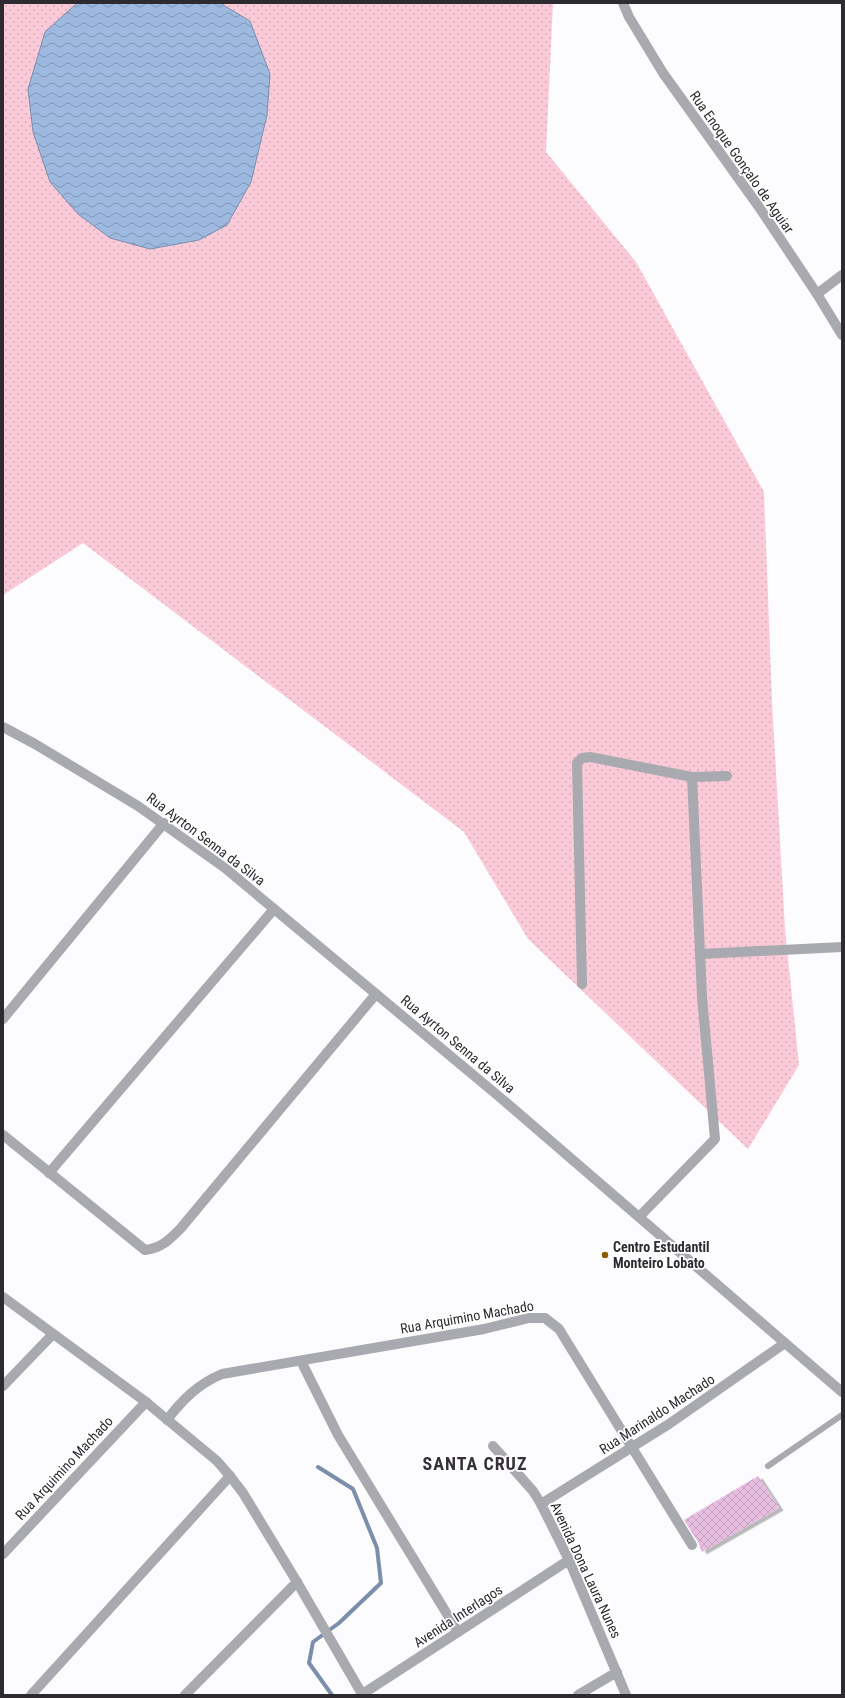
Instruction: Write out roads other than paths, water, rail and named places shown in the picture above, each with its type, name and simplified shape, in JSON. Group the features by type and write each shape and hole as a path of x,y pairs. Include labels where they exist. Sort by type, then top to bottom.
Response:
{"street":[{"name":"Rua Enoque Gonçalo de Aguiar","path":"623,3 629,17 663,73 758,207 817,294 842,335"},
{"path":"817,294 842,275"},
{"name":"Rua Ayrton Senna da Silva","path":"3,727 36,744 138,806 164,823 225,868 640,1216 842,1392"},
{"path":"582,984 577,763 582,758 590,757 692,777 727,776"},
{"path":"640,1216 715,1138 702,997 692,777"},
{"path":"3,1019 164,823"},
{"path":"49,1173 274,909"},
{"path":"700,954 842,947"},
{"path":"3,1135 145,1250 157,1248 166,1243 181,1228 376,994"},
{"path":"3,1297 146,1402 216,1461 230,1476 297,1582 362,1695"},
{"name":"Rua Arquimino Machado","path":"167,1420 195,1389 210,1379 222,1374 484,1329 529,1318 546,1318 559,1329 692,1545"},
{"path":"3,1386 53,1334"},
{"name":"Rua Marinaldo Machado","path":"542,1504 632,1448 724,1387 785,1343"},
{"path":"301,1361 338,1435 458,1632"},
{"name":"Rua Arquimino Machado","path":"3,1554 146,1402"},
{"name":"Avenida Dona Laura Nunes","path":"493,1446 542,1504 569,1560 626,1695"},
{"path":"31,1695 230,1476"},
{"name":"Avenida Interlagos","path":"362,1695 569,1560"},
{"path":"185,1695 297,1582"},
{"path":"578,1695 617,1672"}],"lane":[{"path":"768,1466 842,1415"}],"water":[{"path":"77,3 220,3 250,21 270,74 267,115 251,182 227,225 199,240 150,249 110,238 78,214 50,182 33,132 28,89 45,32"}],"waterway":[{"path":"318,1467 353,1489 377,1548 381,1583 339,1623 313,1642 309,1663 332,1695"}],"place":[{"name":"Centro Estudantil Monteiro Lobato","path":"605,1255"}],"district":[{"name":"SANTA CRUZ","path":"475,1463"}]}
